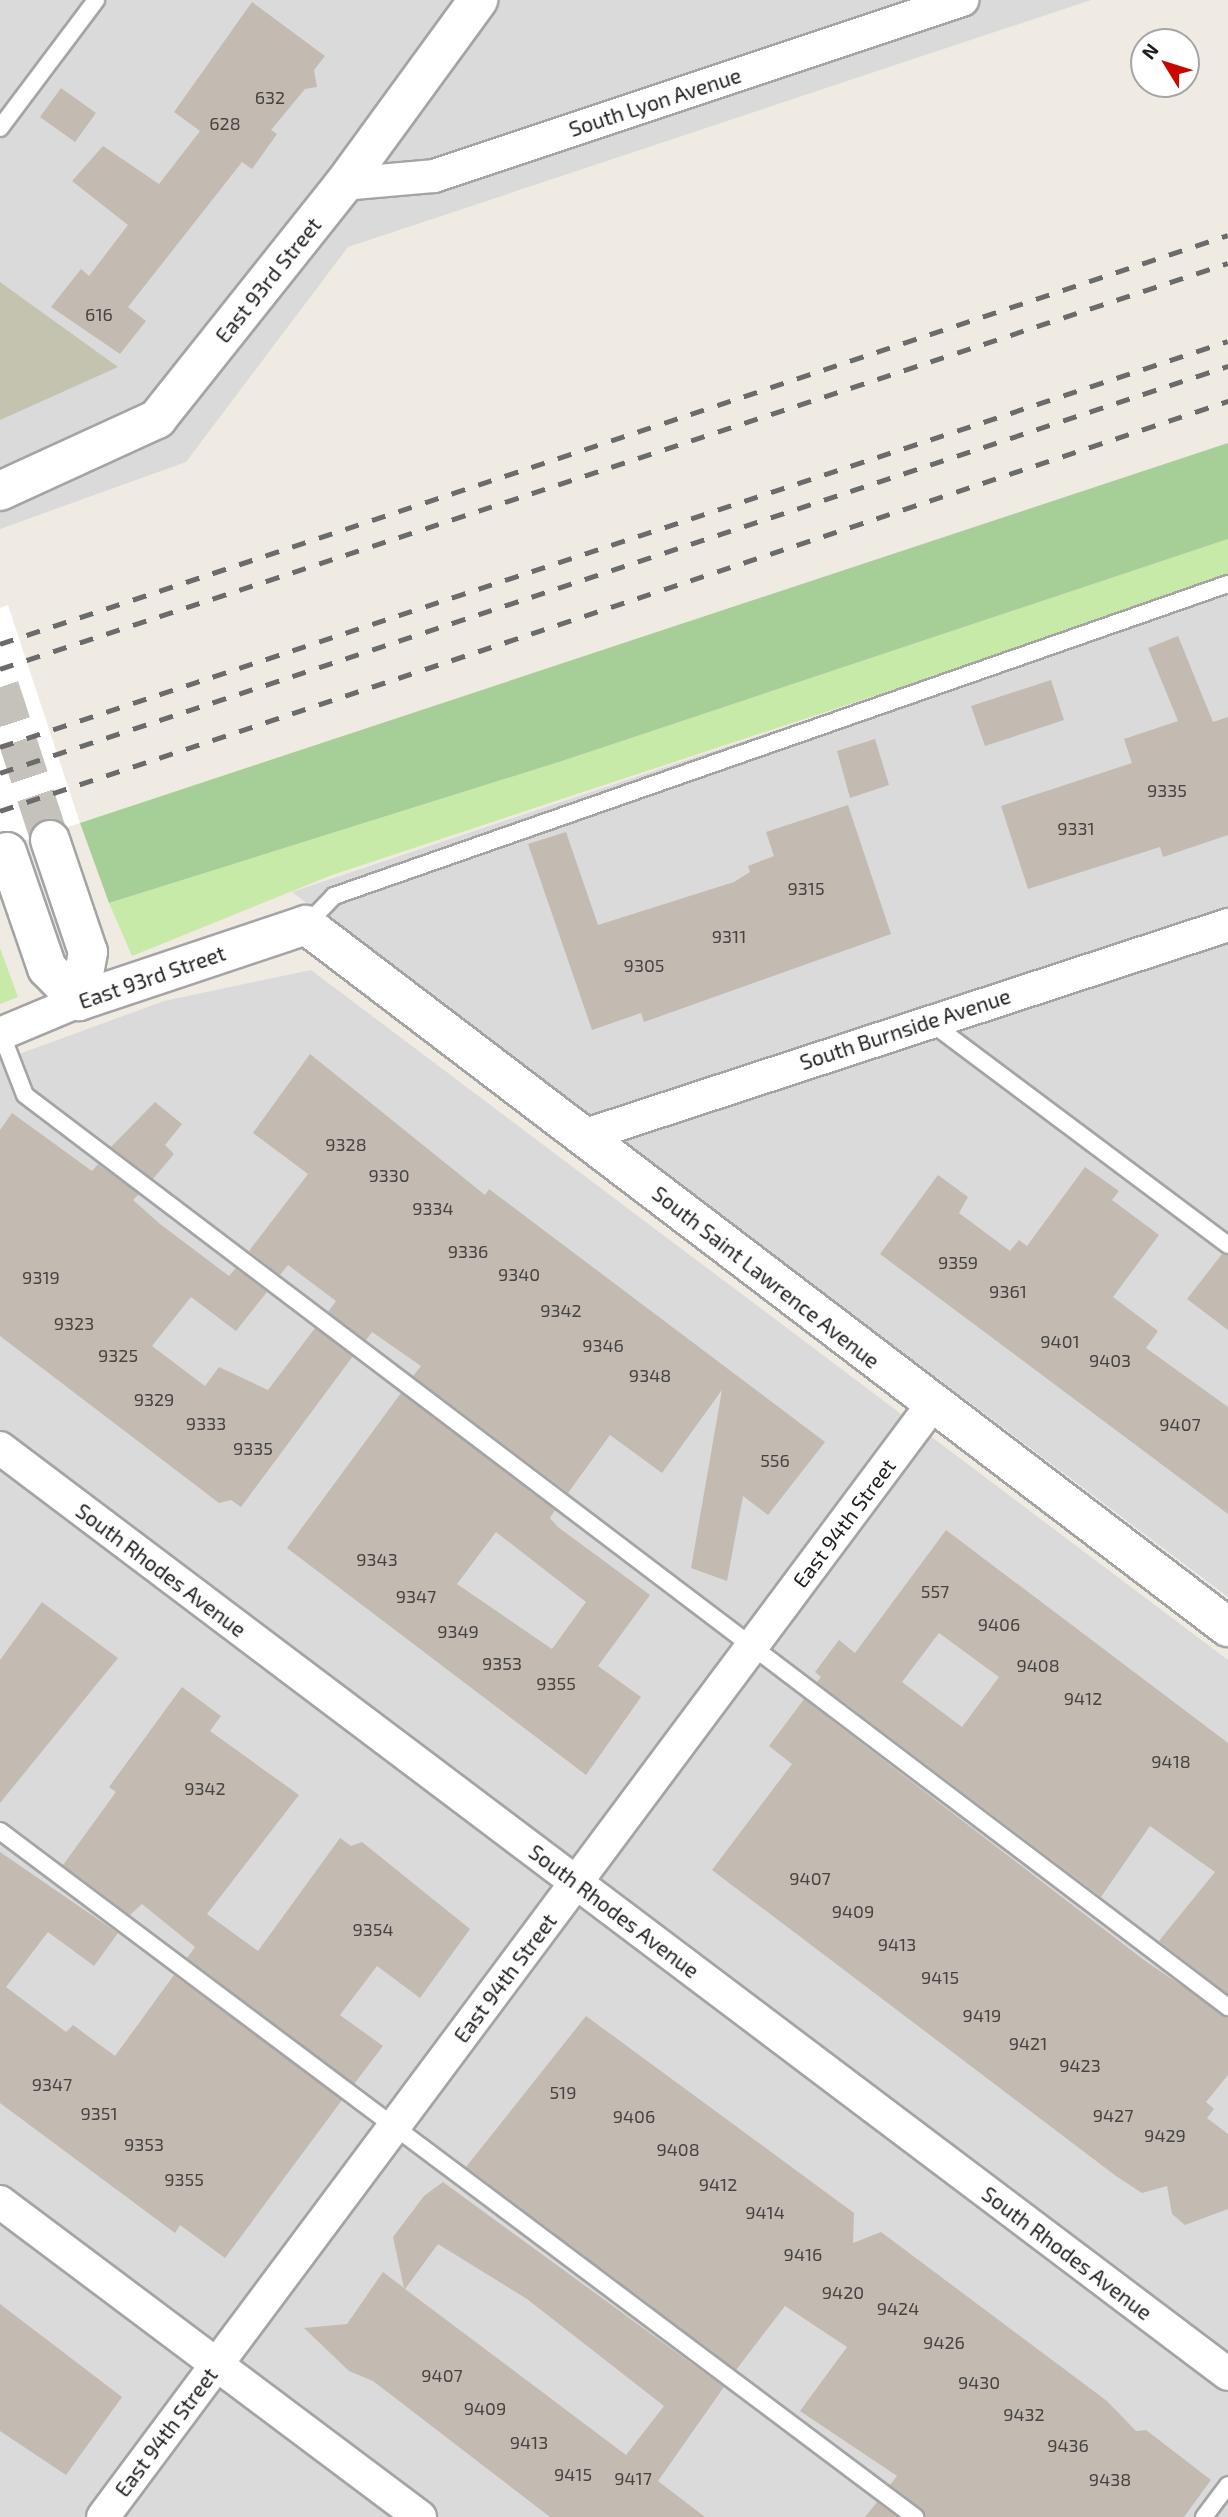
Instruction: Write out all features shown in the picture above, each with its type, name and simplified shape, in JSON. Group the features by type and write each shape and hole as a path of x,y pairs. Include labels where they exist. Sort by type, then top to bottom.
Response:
{"street":[{"name":"East 93rd Street","path":"0,491 157,419 344,184 478,0"},
{"name":"South Lyon Avenue","path":"344,184 434,176 962,0"},
{"path":"50,840 88,952 79,1001"},
{"path":"7,852 47,968 79,1001"},
{"name":"East 93rd Street","path":"1,1034 79,1001 306,925"},
{"name":"South Saint Lawrence Avenue","path":"306,925 932,1405 1228,1627"},
{"name":"South Burnside Avenue","path":"583,1136 929,1020 1228,925"},
{"name":"East 94th Street","path":"103,2517 932,1405"},
{"name":"South Rhodes Avenue","path":"0,1448 1228,2374"},
{"path":"0,2202 420,2517"}],"lane":[{"path":"0,128 96,0"},
{"path":"306,925 334,896 1228,584"},
{"path":"929,1020 1228,1245"},
{"path":"1,1034 26,1095 750,1648 1228,2007"},
{"path":"0,1831 915,2517"},
{"path":"1204,2517 1228,2485"}],"shaded area":[{"path":"0,0 1091,0 348,247 186,462 0,529"},
{"path":"0,282 118,367 0,420"},
{"path":"1228,579 1228,1597 292,892"},
{"path":"311,970 1228,1660 1228,2517 0,2517 0,1061 164,1001"}],"green space":[{"path":"1228,443 1228,539 562,761 109,903 80,823"},
{"path":"1228,539 1228,579 332,875 132,956 109,903 562,761"},
{"path":"0,948 18,997 0,1004"}],"pier":[{"path":"8,605 80,823 0,848 0,608"}],"building":[{"path":"252,2 325,56 314,70 317,87 305,89 271,130 277,134 252,169 242,162 128,307 146,321 120,354 51,307 81,269 89,276 128,225 72,181 103,146 159,184 200,131 174,112"},
{"path":"61,88 96,113 75,142 40,117"},
{"path":"1178,636 1213,722 1228,717 1228,835 1163,857 1160,847 1028,889 1001,806 1132,763 1124,739 1178,721 1148,648"},
{"path":"1051,680 1064,720 985,746 971,706"},
{"path":"875,739 889,785 850,798 837,751"},
{"path":"848,805 891,934 644,1022 641,1013 592,1030 528,844 566,832 598,925 734,882 750,872 748,866 774,856 766,832"},
{"path":"310,1054 485,1195 489,1189 825,1442 768,1515 743,1496 727,1581 691,1568 722,1390 662,1473 610,1435 568,1493 413,1376 421,1366 372,1332 366,1340 328,1312 336,1301 288,1265 280,1275 249,1251 308,1174 253,1133"},
{"path":"155,1102 182,1124 165,1145 174,1154 153,1179 111,1147"},
{"path":"12,1113 92,1171 98,1164 139,1194 133,1200 229,1276 236,1268 267,1292 236,1331 191,1297 152,1346 205,1386 219,1367 268,1390 315,1328 353,1356 241,1507 231,1500 219,1503 0,1336 0,1130"},
{"path":"1085,1167 1119,1191 1112,1200 1159,1235 1113,1297 1158,1331 1146,1348 1228,1407 1228,1514 880,1254 938,1175 968,1197 959,1213 1010,1251 1019,1240 1027,1246"},
{"path":"1222,1254 1228,1255 1228,1330 1187,1299"},
{"path":"401,1393 555,1510 550,1518 558,1527 650,1595 598,1666 641,1697 586,1775 287,1548","holes":["496,1532 586,1602 552,1649 457,1584"]},
{"path":"946,1530 1228,1743 1228,1994 1159,1941 1215,1872 1150,1826 1101,1897 817,1682 821,1677 815,1672 839,1640 855,1653","holes":["939,1633 999,1677 962,1727 902,1682"]},
{"path":"42,1602 118,1658 0,1803 0,1660"},
{"path":"182,1687 221,1716 210,1731 299,1795 207,1914 258,1951 340,1838 351,1846 362,1842 470,1929 420,1998 377,1966 340,2015 383,2046 354,2084 187,1958 195,1947 142,1904 130,1915 63,1865 116,1792 109,1787"},
{"path":"804,1699 1144,1960 1228,2017 1228,2075 1206,2102 1214,2109 1207,2118 1228,2134 1228,2209 1185,2225 1172,2214 1167,2186 1142,2193 1116,2176 712,1870 792,1764 769,1746"},
{"path":"0,1852 118,1933 94,1966 48,1932 6,1987 66,2032 73,2025 115,2056 174,1975 342,2100 225,2258 180,2225 175,2233 0,2103"},
{"path":"586,2016 854,2213 853,2243 881,2232 1107,2401 1136,2431 1146,2430 1211,2480 1184,2517 925,2517 890,2485 897,2476 800,2411 847,2347 785,2306 736,2370 466,2167"},
{"path":"443,2182 724,2387 658,2481 705,2517 550,2517 373,2381 349,2371 304,2328 347,2324 383,2272 404,2288 393,2237 424,2196","holes":["438,2244 527,2299 664,2406 626,2455 405,2289"]},
{"path":"0,2304 122,2397 66,2475 0,2431"},
{"path":"877,2502 897,2517 865,2517"}],"tunnel":[{"path":"0,687 50,840"}],"railway":[{"path":"0,644 1228,235"},
{"path":"0,669 1228,263"},
{"path":"0,747 1228,341"},
{"path":"0,773 1228,366"},
{"path":"0,811 1228,401"}]}
